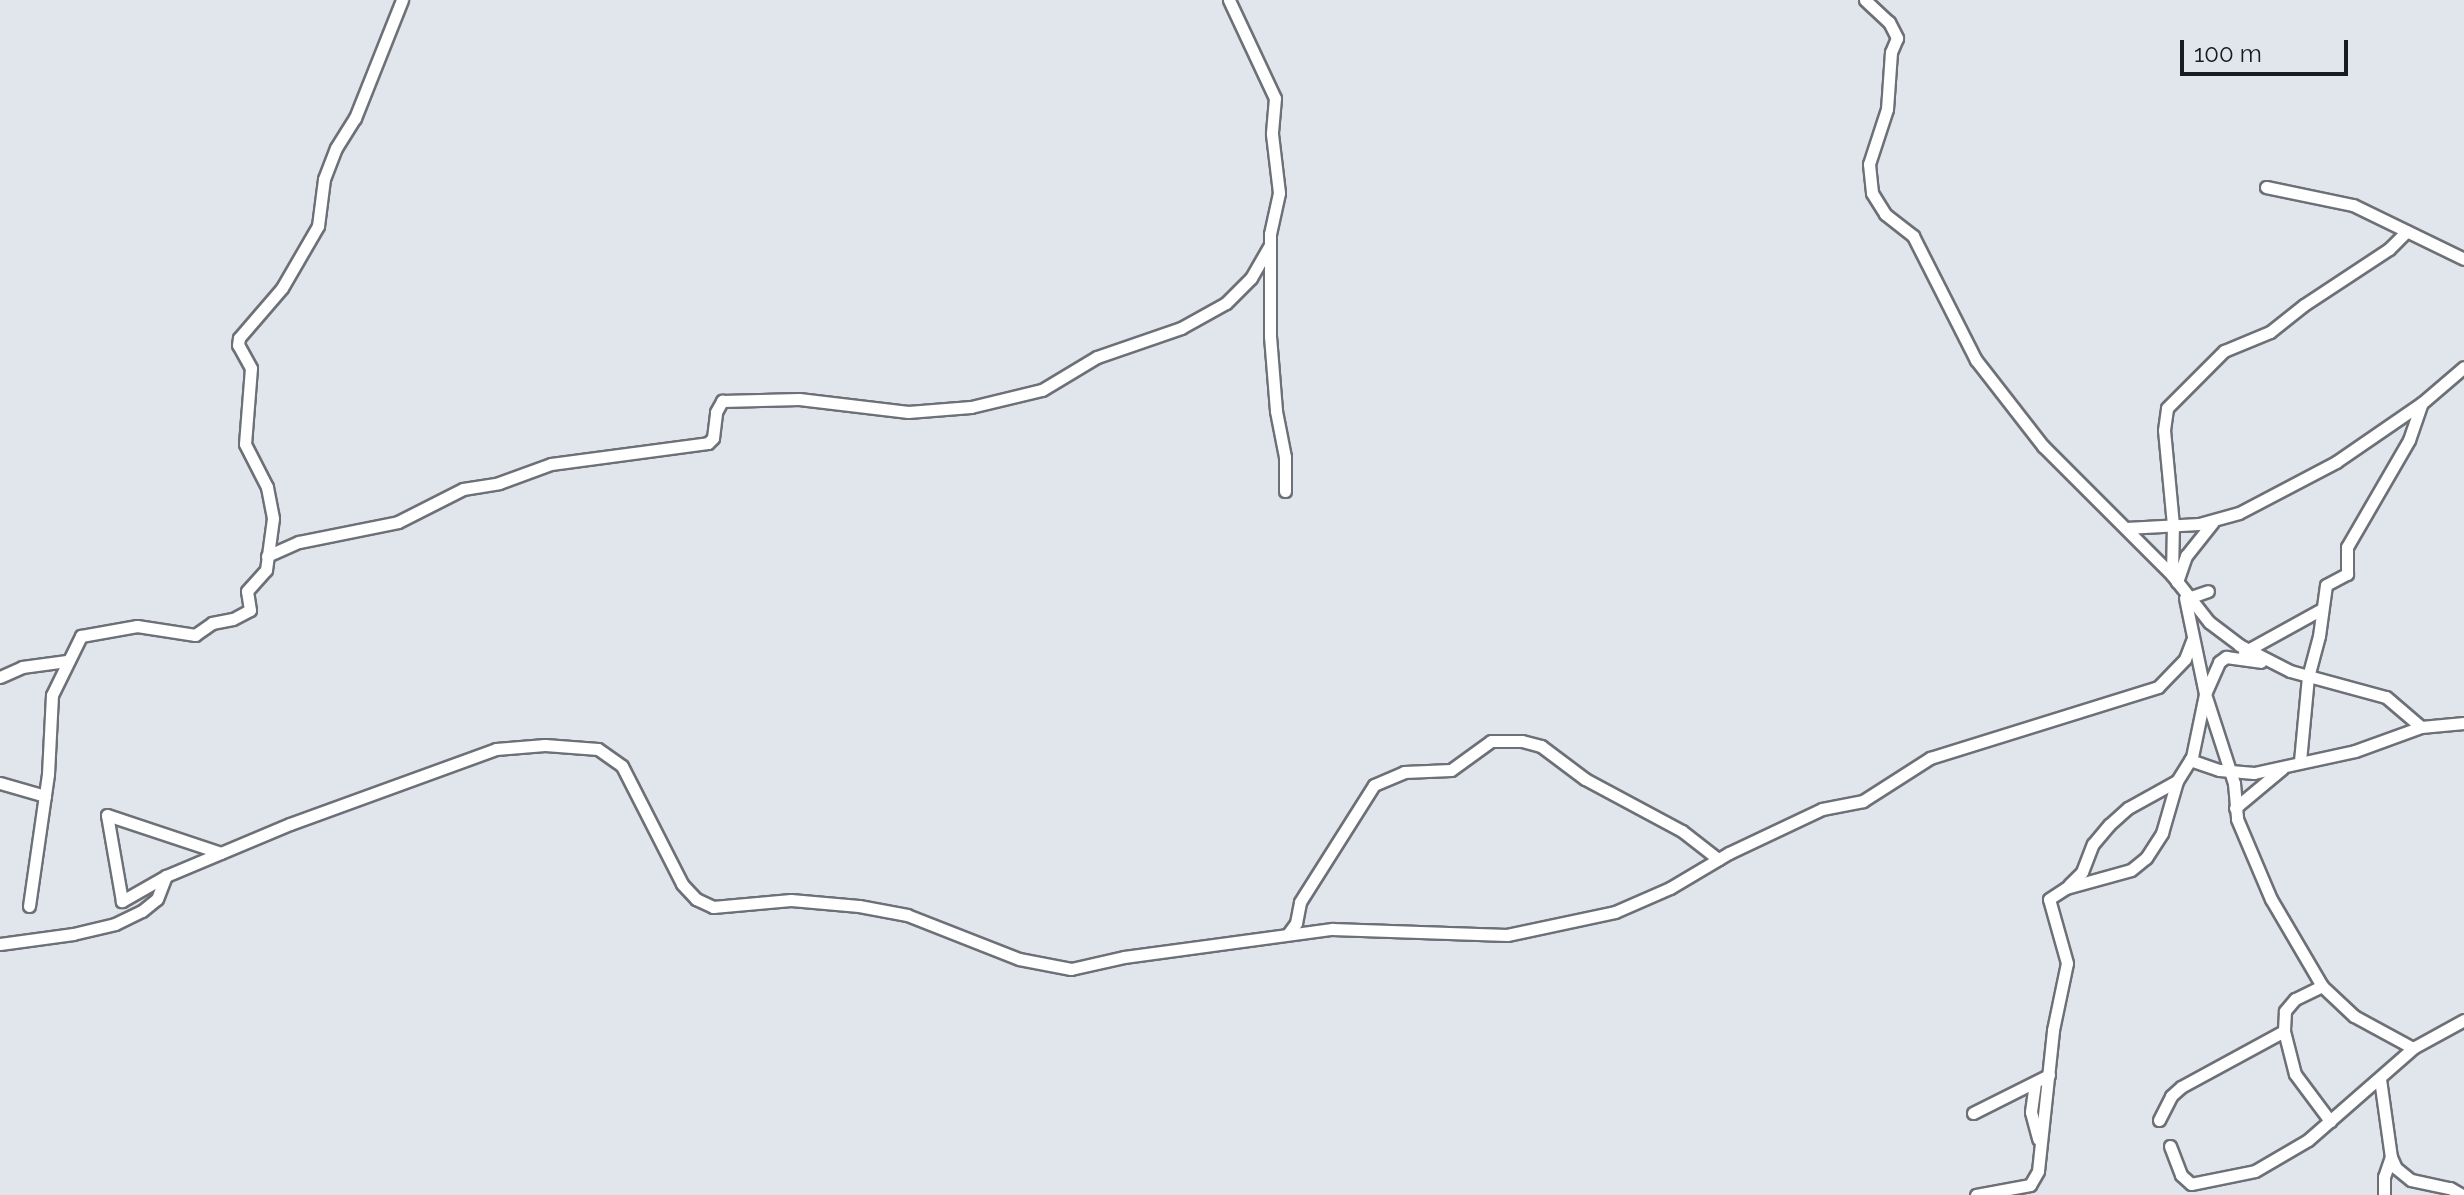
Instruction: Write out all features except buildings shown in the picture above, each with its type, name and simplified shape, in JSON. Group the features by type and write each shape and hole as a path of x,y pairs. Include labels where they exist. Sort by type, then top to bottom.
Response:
{"street":[{"path":"29,906 45,796 52,695 81,636 96,631 125,631 139,626 195,635 212,623 250,610 247,591 266,570 273,516 267,487 245,441 251,368 238,345 239,338 282,288 318,226 321,197 331,160 355,118 402,0"},
{"path":"1229,0 1275,98 1272,134 1279,193 1270,245 1273,376 1285,457 1285,491"},
{"path":"1865,0 1889,22 1897,38 1891,52 1887,109 1869,164 1872,193 1885,214 1913,236 1976,360 2043,446 2126,528 2209,622 2270,663 2308,677 2386,697 2421,727"},
{"path":"2266,187 2348,203 2464,259"},
{"path":"2174,579 2173,525 2164,422 2171,402 2224,351 2270,332 2304,305 2389,249 2407,231"},
{"path":"267,556 299,542 398,522 463,489 499,483 551,464 708,443 713,438 716,412 722,401 807,400 897,408 908,412 973,407 1042,390 1095,358 1181,328 1226,303 1251,278 1270,245"},
{"path":"2126,528 2213,522 2239,513 2336,462 2422,403 2464,367"},
{"path":"2301,756 2308,677 2326,585 2347,574 2347,547 2409,440 2422,403"},
{"path":"2174,579 2186,556 2213,522"},
{"path":"2186,596 2208,591"},
{"path":"2186,596 2193,638 2191,658 2229,771 2239,827 2271,899 2322,986 2354,1016 2413,1048"},
{"path":"2066,888 2113,877 2131,870 2146,858 2166,824 2177,781 2190,760 2205,694 2219,662 2248,651 2287,626 2322,609"},
{"path":"221,853 107,815 122,901 166,876 403,780 439,771 496,749 584,746 604,752 622,766 682,884 696,899 713,907 791,900 859,906 907,915 1019,959 1071,969 1341,928 1471,936 1524,932 1615,912 1670,888 1718,859 1822,809 1863,801 1930,758 2158,687 2191,658 2226,657 2270,663"},
{"path":"0,677 22,667 67,661"},
{"path":"2235,808 2301,756 2355,751 2421,727 2464,723"},
{"path":"1288,934 1296,923 1300,902 1374,785 1404,772 1451,770 1491,741 1522,741 1541,746 1585,779 1682,831 1718,859"},
{"path":"2190,760 2229,771 2254,773 2286,766"},
{"path":"1976,1195 2030,1185 2038,1171 2057,1006 2067,963 2065,947 2049,899 2082,872 2093,844 2109,825 2128,808 2177,781"},
{"path":"0,783 45,796"},
{"path":"0,944 115,924 142,911 157,899 166,876"},
{"path":"2322,986 2295,999 2285,1011 2284,1031 2295,1074 2330,1121"},
{"path":"2170,1146 2187,1182 2209,1182 2268,1165 2290,1153 2330,1121 2413,1048 2464,1020"},
{"path":"2159,1120 2171,1096 2181,1087 2284,1031"},
{"path":"1973,1113 2049,1075"},
{"path":"2380,1079 2391,1157 2396,1168 2411,1180 2450,1188 2462,1195"},
{"path":"2035,1083 2031,1112 2040,1143"},
{"path":"2384,1195 2384,1177 2391,1157"},
{"path":"2450,1188 2464,1184"}]}
